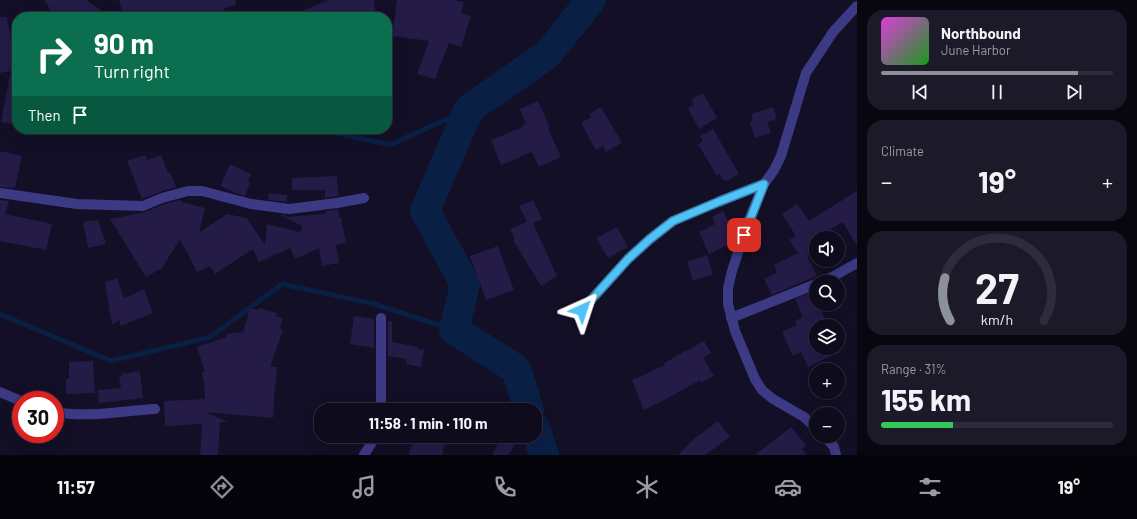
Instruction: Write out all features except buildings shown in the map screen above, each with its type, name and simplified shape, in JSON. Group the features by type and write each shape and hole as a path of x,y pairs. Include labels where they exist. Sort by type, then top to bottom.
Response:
{"street":[{"path":"809,422 804,417 773,399 762,390 755,379 731,318 728,304 728,288 748,222 764,184 774,170 781,156 806,72 833,32 857,6"},
{"path":"582,310 628,259 673,221 764,184"},
{"path":"0,193 77,204 143,206 162,198 188,191 202,191 251,204 289,209 326,205 364,198"},
{"path":"836,275 857,263"},
{"path":"731,318 809,287"},
{"path":"381,318 381,403"},
{"path":"0,392 12,397"},
{"path":"64,414 94,415 155,409"},
{"path":"364,455 372,443"},
{"path":"831,443 834,447 836,455"}],"waterway":[{"path":"527,403 516,369 454,330 465,284 425,211 469,109 548,54 591,0"},
{"path":"340,134 390,145 469,109"},
{"path":"0,314 111,361 210,337 282,284 374,304 454,330"},
{"path":"540,443 544,455"}],"route":[{"path":"582,310 628,259 673,221 764,184 744,235"}]}
